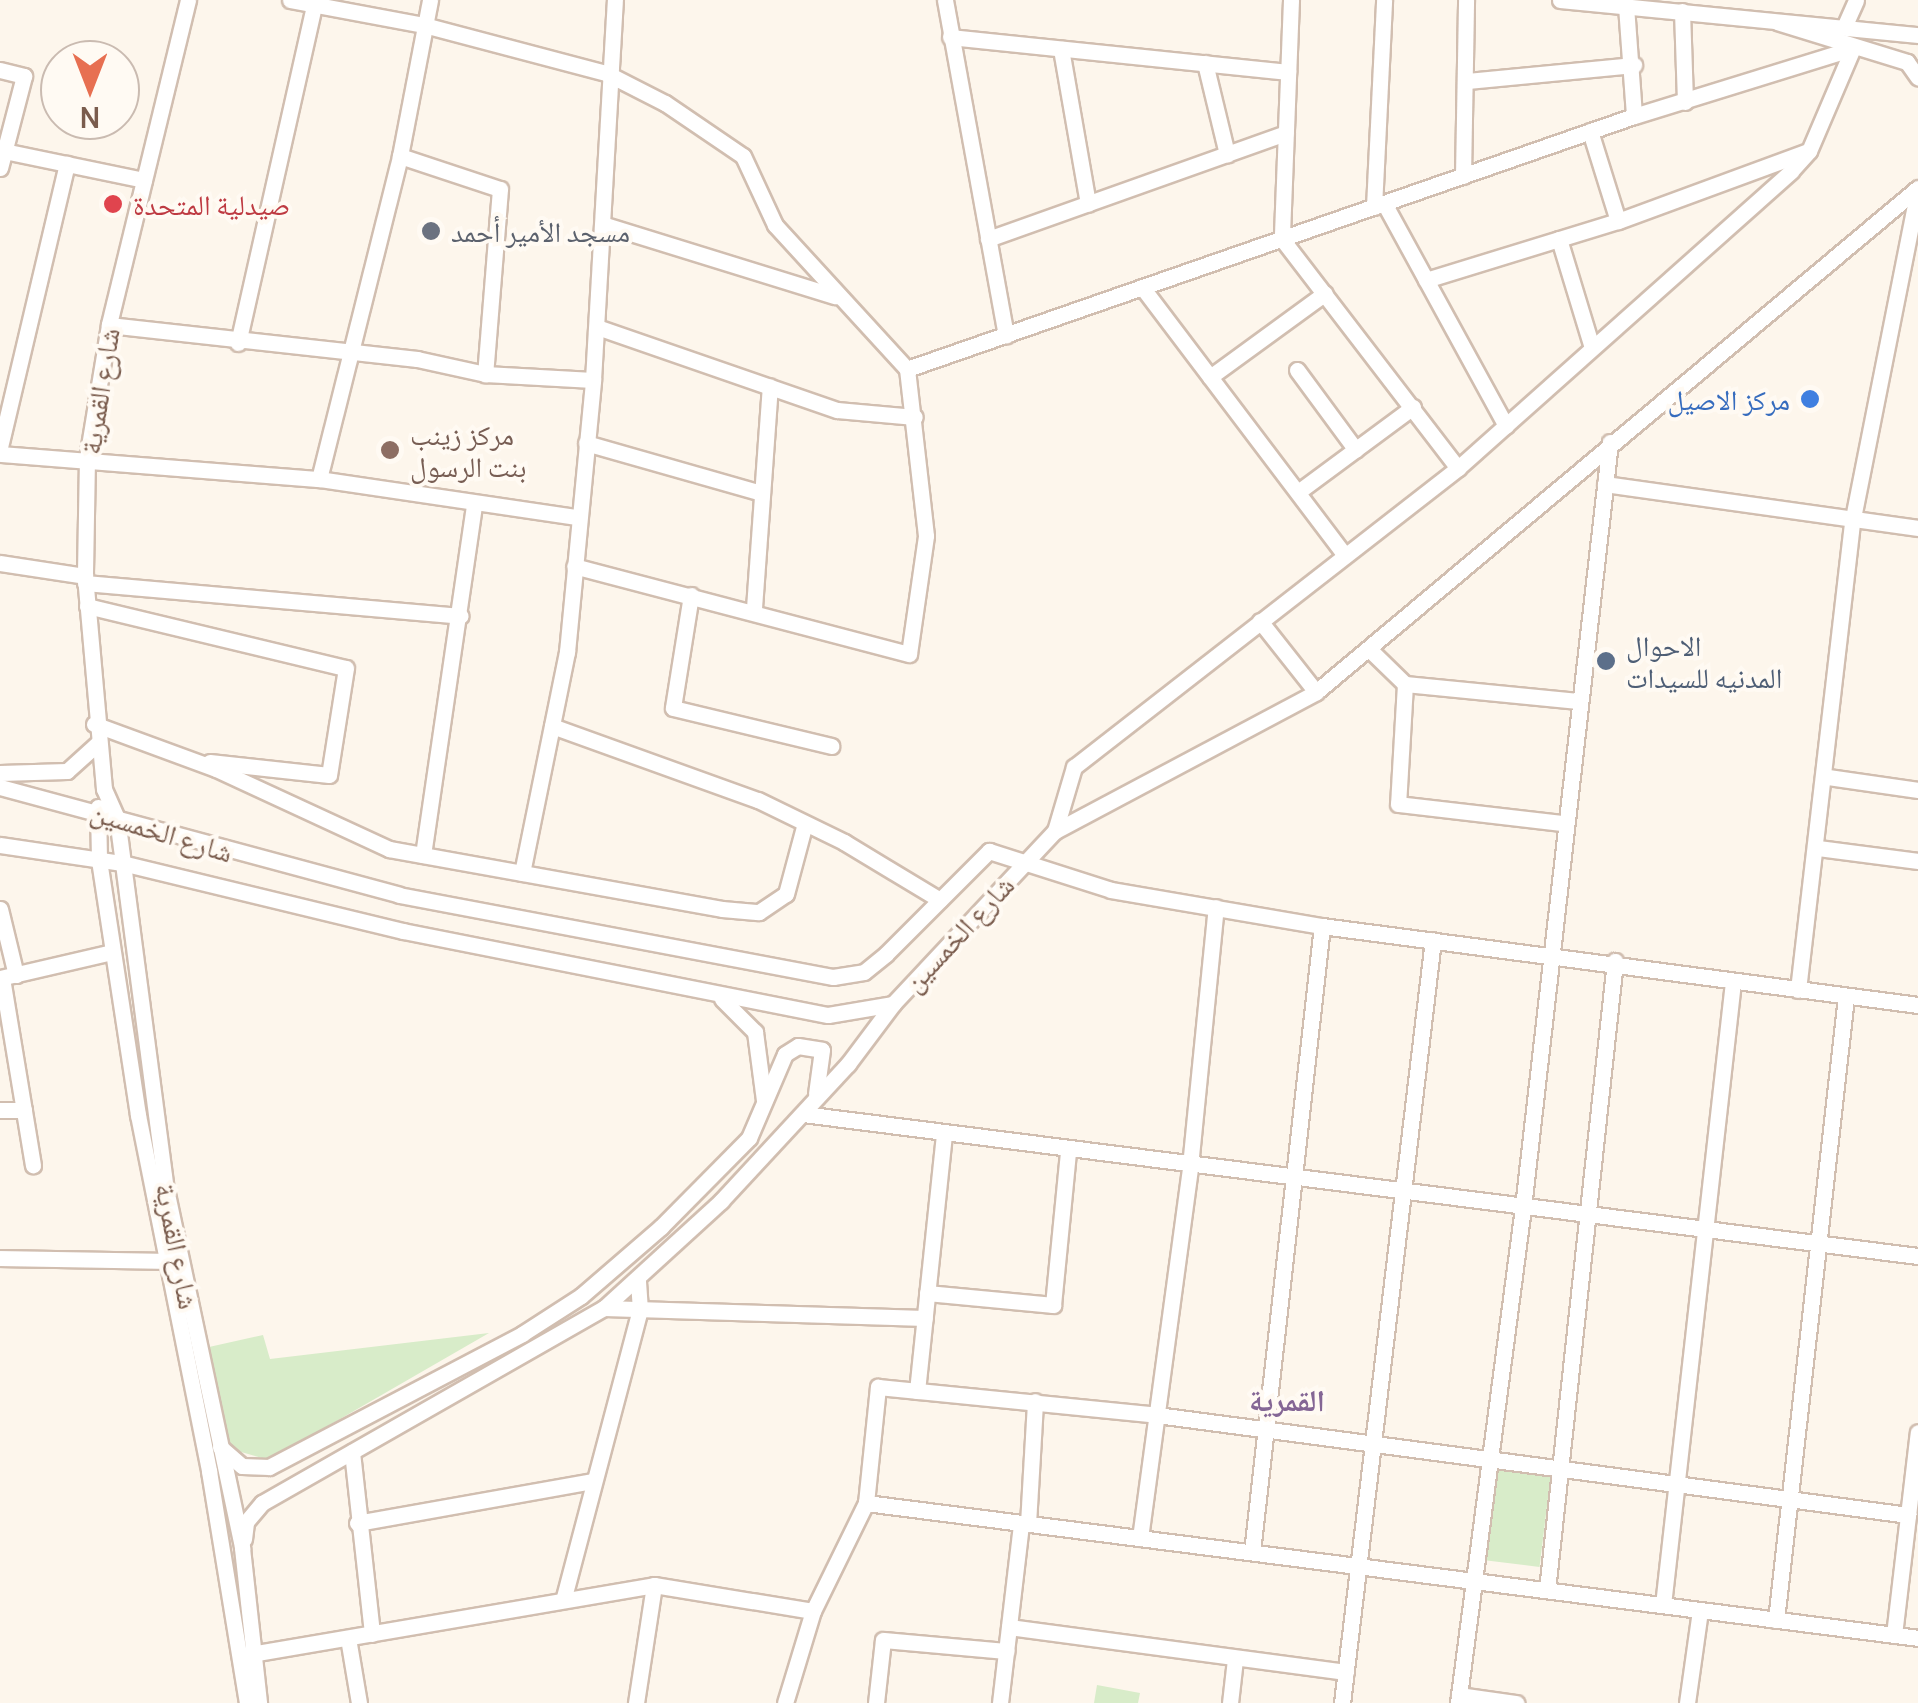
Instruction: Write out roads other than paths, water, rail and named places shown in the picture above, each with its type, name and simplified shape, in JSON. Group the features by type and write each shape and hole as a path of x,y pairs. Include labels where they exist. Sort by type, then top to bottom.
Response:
{"street":[{"name":"شارع القمرية","path":"188,0 109,325 87,464 85,580 94,724 104,789 117,818 166,1188 242,1548 259,1703"},
{"path":"290,0 424,25 606,74 743,156 775,225 907,369 926,536 910,654 754,608 574,566"},
{"path":"319,479 400,156 430,0"},
{"path":"522,873 552,726 574,566 576,516 598,327 606,74 615,0"},
{"path":"945,0 1006,335"},
{"path":"1291,0 1282,238 1458,468"},
{"path":"1384,0 1378,205 1426,280 1506,426"},
{"path":"1462,176 1466,0"},
{"path":"1560,0 1682,11 1705,5 1918,35"},
{"path":"1846,24 1856,0"},
{"path":"238,344 314,6"},
{"path":"1626,6 1634,65 1634,116"},
{"path":"1682,11 1685,102"},
{"path":"1764,16 1852,48 1907,62 1918,78"},
{"path":"950,37 1288,72"},
{"path":"1061,48 1088,204"},
{"path":"907,369 1634,116 1852,48"},
{"path":"1055,831 1074,768 1458,468 1809,151 1852,48"},
{"path":"1205,63 1226,154"},
{"path":"1467,81 1634,65"},
{"path":"0,70 24,76 2,160 67,164 144,180"},
{"path":"1590,132 1618,221"},
{"path":"988,239 1286,133"},
{"path":"1426,280 1618,221 1809,151"},
{"path":"400,156 500,189 486,374"},
{"path":"67,164 0,450 87,464 319,479 576,516"},
{"path":"1020,866 1055,831 1316,692 1610,442 1918,189"},
{"path":"1798,990 1828,777 1852,518 1918,189"},
{"path":"604,225 839,297"},
{"path":"1559,239 1591,344"},
{"path":"1142,287 1345,555"},
{"path":"1210,377 1324,293"},
{"path":"109,325 486,374 593,380"},
{"path":"598,327 837,410 914,417"},
{"path":"1297,370 1356,450"},
{"path":"754,608 758,492 770,387"},
{"path":"1298,492 1413,407"},
{"path":"1516,1703 1459,1699 1471,1580 1491,1459 1523,1207 1563,822 1610,442"},
{"path":"586,443 758,492"},
{"path":"1605,484 1918,528"},
{"path":"423,855 461,616 474,504"},
{"path":"0,564 85,580 461,616"},
{"path":"692,595 674,708 830,746"},
{"path":"87,606 346,668 329,775 186,758"},
{"path":"1260,621 1316,692"},
{"path":"1369,650 1405,684 1578,701"},
{"path":"1405,684 1398,804 1563,822"},
{"path":"94,724 186,758 343,832 423,855 759,912 786,894 805,822"},
{"path":"552,726 805,822 940,900"},
{"path":"0,773 67,770 98,743"},
{"path":"1828,777 1918,790"},
{"name":"شارع الخمسين","path":"0,787 398,895 833,976 864,972 989,851 1020,866 893,1004 828,1014 403,932 122,863 4,850"},
{"name":"شارع القمرية","path":"96,812 104,789"},
{"path":"96,812 112,952 164,1260 209,1471 247,1703"},
{"path":"1818,848 1918,861"},
{"path":"1020,866 1111,890 1322,926 1549,951 1733,982 1918,1005"},
{"path":"1140,1538 1190,1166 1216,907"},
{"path":"0,909 33,1166"},
{"path":"1252,1552 1297,1179 1322,926"},
{"path":"1342,1703 1406,1192 1433,940"},
{"path":"6,977 112,952"},
{"path":"1547,1590 1616,962"},
{"path":"1662,1605 1733,982"},
{"path":"714,994 741,1012 755,1032 765,1110"},
{"path":"1776,1620 1846,996"},
{"path":"242,1548 246,1522 262,1502 604,1308 803,1114 893,1004"},
{"path":"218,1444 242,1466 269,1467 522,1334 581,1296 661,1228 749,1138 765,1110 785,1054 811,1044 822,1050 824,1067 803,1114"},
{"path":"0,1110 24,1110"},
{"path":"803,1114 944,1136 1918,1256"},
{"path":"917,1391 944,1136"},
{"path":"928,1293 1053,1305 1068,1150"},
{"path":"0,1258 164,1260"},
{"path":"564,1597 640,1310 638,1279"},
{"path":"604,1308 925,1318"},
{"path":"784,1703 812,1611 866,1502 878,1387 1157,1415 1908,1515"},
{"path":"1000,1703 1024,1523 1035,1401"},
{"path":"1894,1635 1918,1432"},
{"path":"352,1452 372,1634"},
{"path":"357,1523 593,1482"},
{"path":"866,1502 1918,1638"},
{"path":"252,1654 564,1597 654,1585 812,1611"},
{"path":"636,1703 654,1585"},
{"path":"1688,1703 1700,1610"},
{"path":"1009,1627 1346,1672"},
{"path":"348,1638 359,1703"},
{"path":"876,1703 883,1640 1007,1651"},
{"path":"1230,1703 1235,1659"}],"place":[{"name":"صيدلية المتحدة","path":"113,204"},
{"name":"مسجد الأمير أحمد","path":"431,231"},
{"name":"مركز الاصيل","path":"1810,399"},
{"name":"مركز زينب بنت الرسول","path":"390,450"},
{"name":"الاحوال المدنيه للسيدات","path":"1606,661"}],"district":[{"name":"القمرية","path":"1287,1400"}]}
